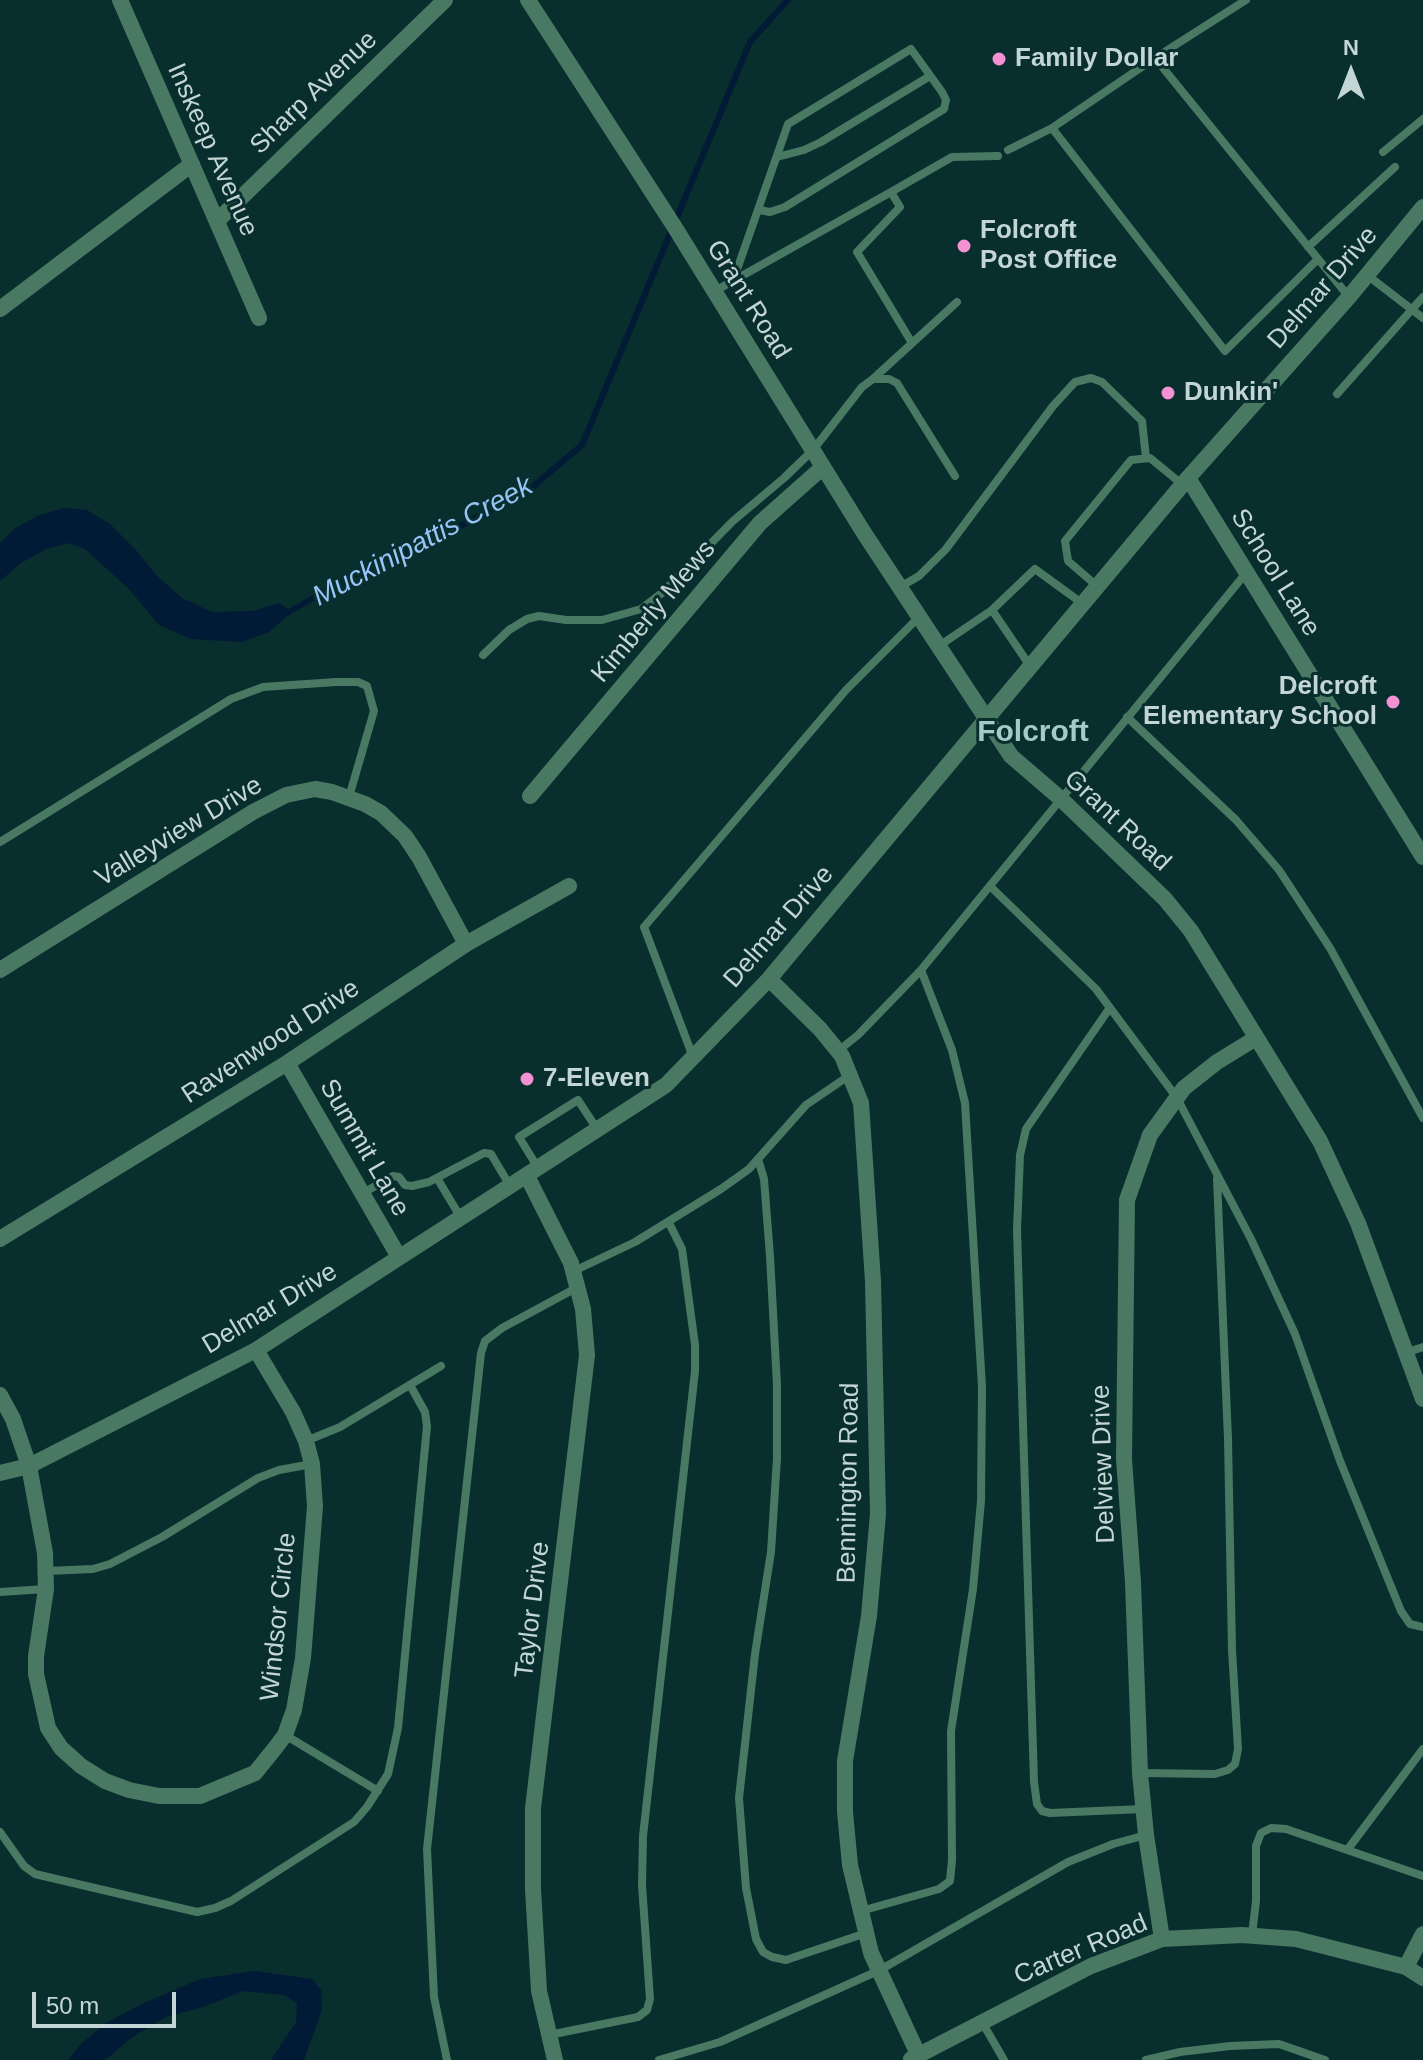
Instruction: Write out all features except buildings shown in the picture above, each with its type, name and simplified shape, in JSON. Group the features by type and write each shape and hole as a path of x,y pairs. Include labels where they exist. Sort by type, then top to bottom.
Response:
{"street":[{"name":"Inskeep Avenue","path":"120,0 259,318"},
{"name":"Sharp Avenue","path":"217,221 445,0"},
{"name":"Grant Road","path":"528,0 674,226 900,588 1011,756 1061,799 1165,899 1191,931 1320,1141 1358,1223 1423,1399"},
{"path":"0,309 192,164"},
{"name":"Delmar Drive","path":"0,1473 29,1466 256,1350 666,1085 769,979 1186,482 1349,297 1423,207"},
{"name":"Kimberly Mews","path":"530,796 760,523 823,467"},
{"name":"School Lane","path":"1186,482 1246,572 1423,857"},
{"name":"Valleyview Drive","path":"0,970 253,812 286,795 315,789 349,797 381,813 405,836 466,944"},
{"name":"Ravenwood Drive","path":"0,1239 287,1063 466,944 569,886"},
{"name":"Bennington Road","path":"769,979 838,1051 861,1103 873,1281 878,1498 869,1616 845,1761 845,1812 850,1865 867,1933 914,2057"},
{"name":"Delview Drive","path":"1162,1939 1140,1773 1133,1582 1124,1459 1127,1200 1150,1135 1184,1088 1217,1062 1256,1038"},
{"name":"Summit Lane","path":"287,1063 399,1257"},
{"name":"Taylor Drive","path":"533,1172 576,1279 587,1355 533,1808 533,1889 539,1991 555,2060"},
{"name":"Windsor Circle","path":"29,1466 46,1571 36,1674 48,1728 61,1748 81,1766 105,1781 159,1796 200,1796 255,1773 285,1735 294,1710 303,1658 315,1506 312,1464 306,1441 293,1412 256,1350"},
{"path":"0,1395 13,1419 29,1466"},
{"path":"1406,1967 1423,1934"},
{"name":"Carter Road","path":"914,2057 1091,1966 1162,1939 1252,1935 1296,1939 1406,1967 1423,1978"}],"lane":[{"path":"1008,150 1052,128 1246,0"},
{"path":"733,281 788,124 911,49 946,100 944,109 785,207 770,212 759,210"},
{"path":"1155,58 1349,297"},
{"path":"777,157 821,142 930,76"},
{"path":"1383,152 1423,119"},
{"path":"1052,128 1225,351 1318,259"},
{"path":"715,291 952,157 998,156"},
{"path":"1308,247 1395,167"},
{"path":"891,192 900,207 857,252 912,343"},
{"path":"1366,275 1423,318"},
{"path":"1337,394 1423,297"},
{"path":"483,655 509,630 527,619 539,616 602,620 641,609 662,593 733,521 813,450 862,387 957,302"},
{"path":"900,588 919,576 946,549 1053,406 1075,382 1091,378 1102,382 1142,421 1146,458"},
{"path":"873,379 889,379 897,383 955,476"},
{"path":"1098,587 1068,561 1065,541 1131,460 1150,458 1186,482"},
{"path":"938,646 992,610 1035,569 1083,604"},
{"path":"838,1051 858,1035 921,970 1246,572"},
{"path":"992,610 1031,667"},
{"path":"693,1057 644,927 846,690 919,617"},
{"path":"0,842 231,699 263,687 336,682 358,682 367,686 374,711 349,797"},
{"path":"1127,717 1236,820 1279,870 1330,948 1423,1118"},
{"path":"991,887 1096,989 1177,1098 1251,1239 1295,1334 1340,1461 1401,1611 1410,1624 1423,1627"},
{"path":"861,1911 939,1889 950,1881 951,1731 973,1589 981,1501 982,1387 965,1103 952,1050 921,970"},
{"path":"1109,1009 1026,1129 1020,1155 1017,1230 1034,1782 1037,1804 1042,1811 1050,1813 1144,1809"},
{"path":"447,2060 434,1997 427,1849 481,1353 485,1341 576,1279 731,1183 758,1159 806,1105 850,1075"},
{"path":"533,1172 519,1137 578,1100 597,1130"},
{"path":"362,1194 393,1176 412,1186 437,1178 484,1153 491,1154 510,1187"},
{"path":"758,1159 764,1179 770,1256 777,1385 777,1458 771,1552 755,1654 739,1798 746,1888 756,1939 763,1952 772,1957 786,1960 867,1933"},
{"path":"1140,1773 1215,1774 1235,1764 1238,1749 1217,1177"},
{"path":"437,1178 461,1218"},
{"path":"549,2035 638,2017 647,2010 650,1999 642,1885 643,1836 695,1371 695,1345 682,1249 669,1223"},
{"path":"1405,1354 1423,1347"},
{"path":"306,1441 340,1427 441,1366"},
{"path":"0,1832 24,1866 35,1874 197,1912 231,1901 354,1822 388,1774 398,1728 427,1439 425,1412 410,1385"},
{"path":"46,1571 93,1569 110,1564 162,1537 258,1478 279,1470 312,1464"},
{"path":"0,1592 46,1589"},
{"path":"285,1735 378,1791"},
{"path":"1348,1849 1423,1749"},
{"path":"1252,1935 1256,1901 1256,1846 1261,1833 1271,1828 1286,1829 1423,1876"},
{"path":"659,2060 720,2042 880,1970 1068,1862 1146,1835"},
{"path":"981,2022 1004,2060"},
{"path":"1146,2060 1218,2048 1279,2044 1325,2060"}],"water":[{"path":"64,508 87,510 110,524 156,575 182,598 212,612 253,611 279,603 292,612 269,632 242,642 191,639 159,625 129,589 85,549 69,543 46,549 21,563 0,581 0,543 14,529 39,515"},
{"path":"255,1971 312,1979 321,1990 322,2010 304,2060 271,2060 296,2022 297,2003 284,1995 243,1991 166,2017 134,2036 105,2060 68,2060 82,2043 106,2023 142,2004 200,1979"}],"waterway":[{"name":"Muckinipattis Creek","path":"287,613 354,575 451,531 530,489 582,445 750,42 788,0"}],"place":[{"name":"Family Dollar","path":"999,59"},
{"name":"Folcroft Post Office","path":"964,246"},
{"name":"Dunkin'","path":"1168,393"},
{"name":"Delcroft Elementary School","path":"1393,702"},
{"name":"7-Eleven","path":"527,1079"}],"district":[{"name":"Folcroft","path":"1033,733"}]}
